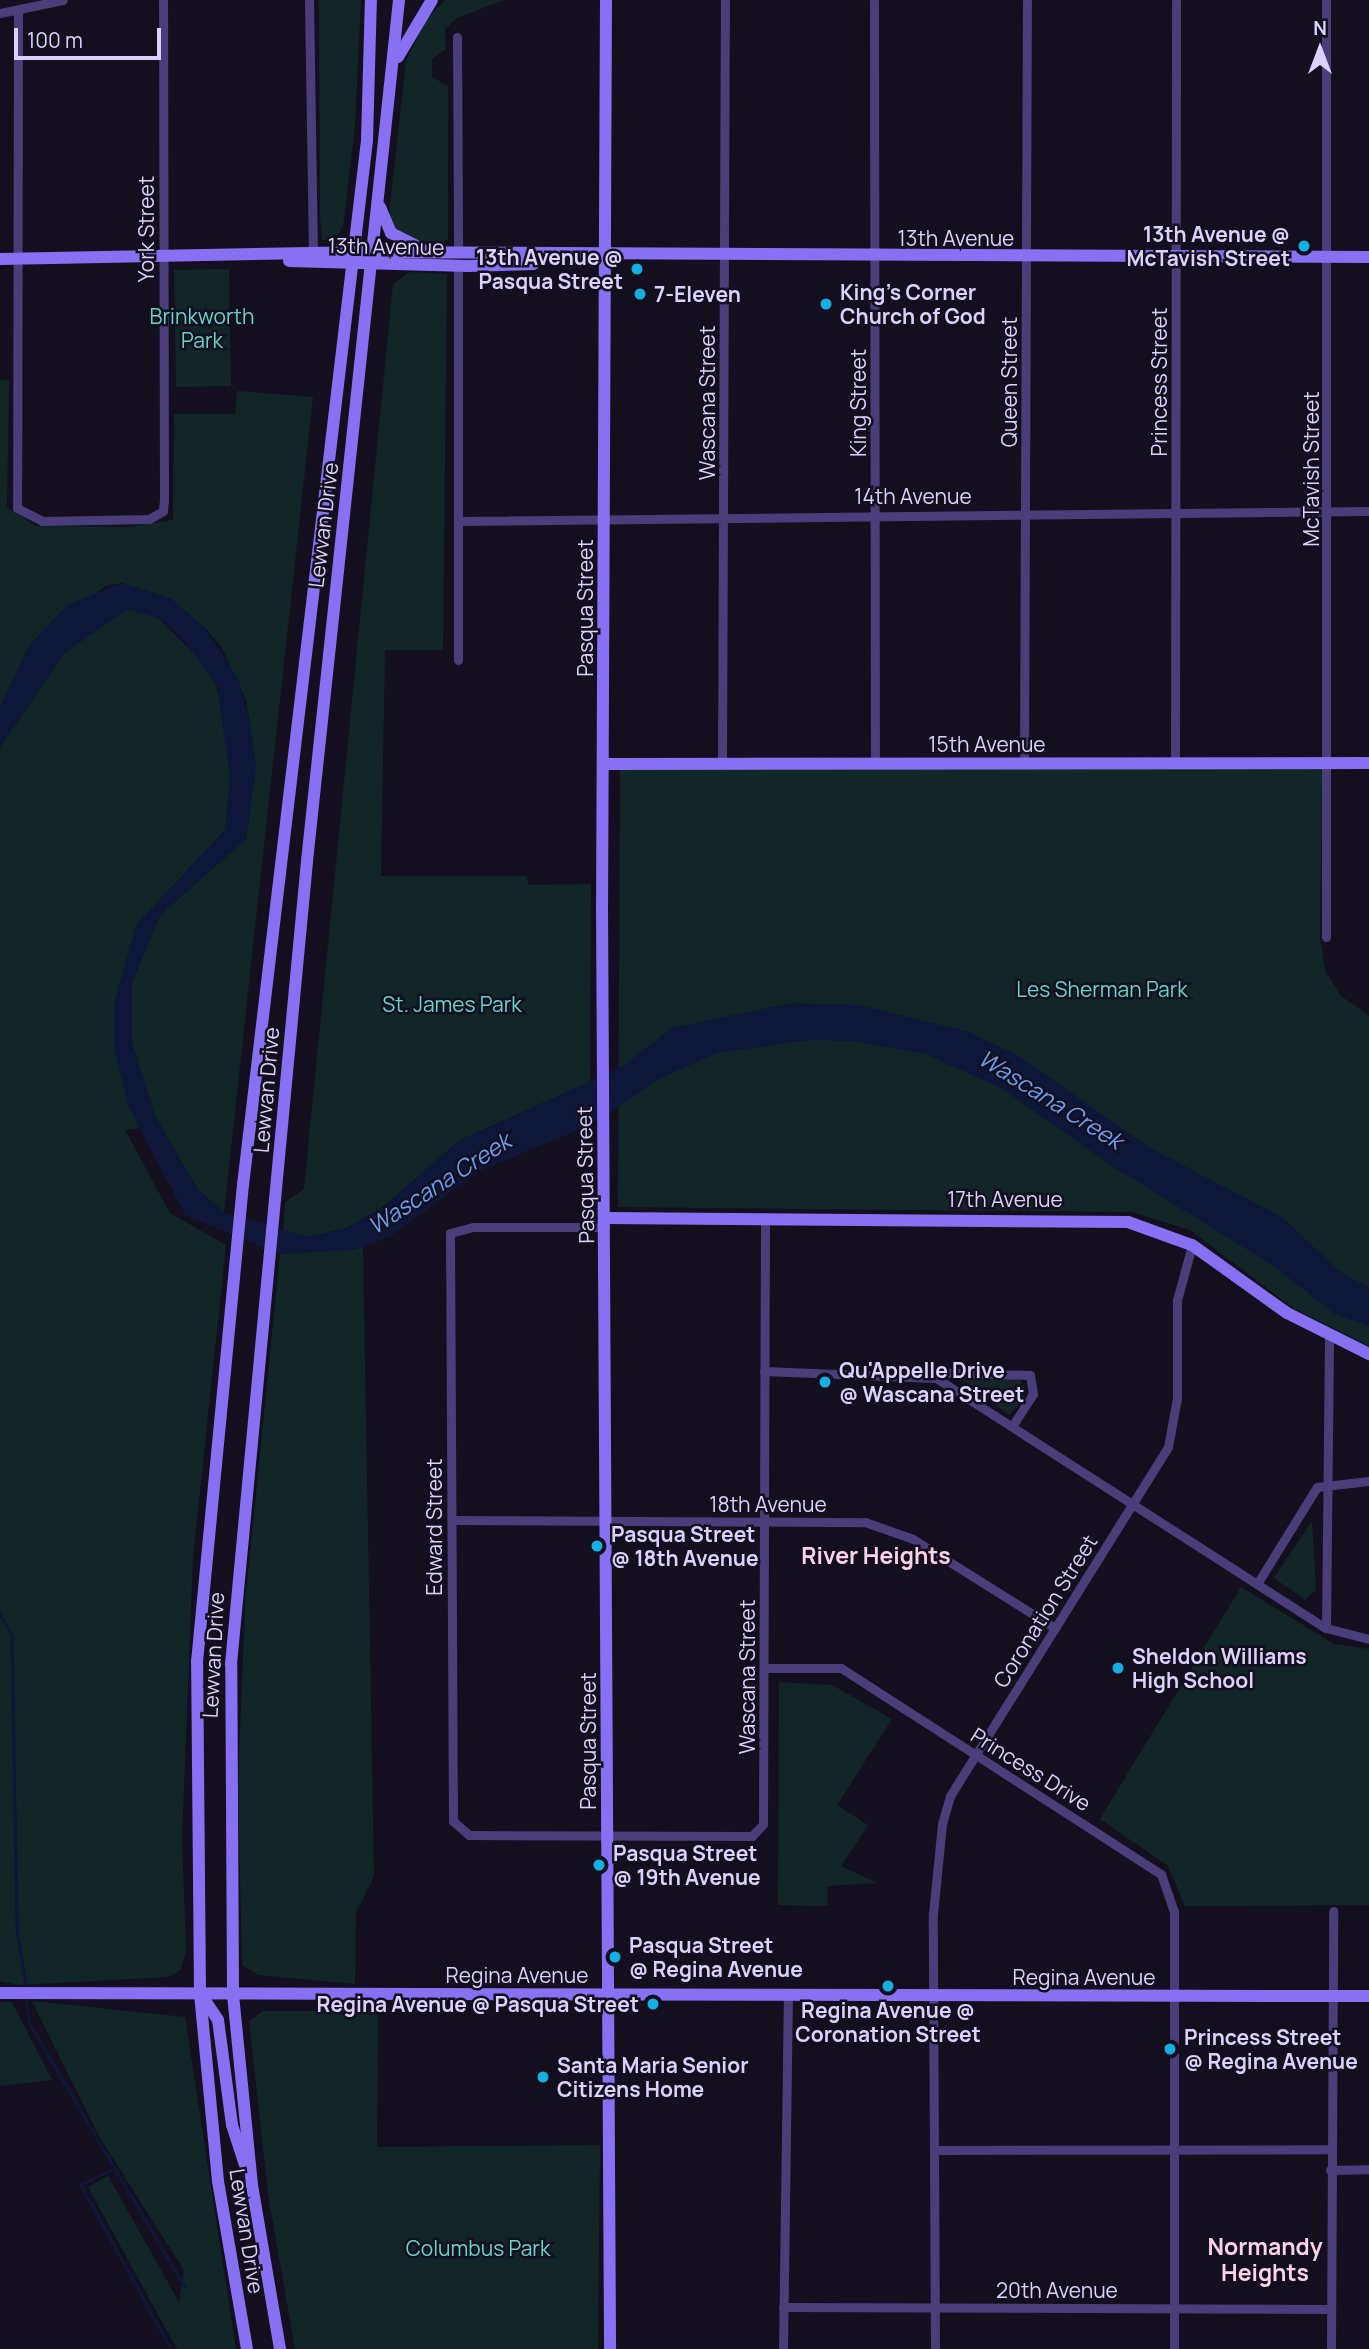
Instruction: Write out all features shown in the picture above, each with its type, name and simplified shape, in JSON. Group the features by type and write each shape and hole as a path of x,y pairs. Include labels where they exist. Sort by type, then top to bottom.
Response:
{"street":[{"path":"0,13 62,0"},
{"name":"York Street","path":"18,259 17,508 42,521 149,519 163,511 164,499 163,0"},
{"path":"309,0 313,253"},
{"name":"Lewvan Drive","path":"247,2349 219,2181 200,1993 197,1662 243,1185 367,140 371,0"},
{"name":"Lewvan Drive","path":"280,2349 252,2185 233,1993 231,1664 267,1278 399,0"},
{"path":"393,66 432,0"},
{"name":"Pasqua Street","path":"606,0 603,1139 608,1520 610,2349"},
{"name":"Wascana Street","path":"723,764 725,0"},
{"name":"King Street","path":"874,0 875,764"},
{"name":"Queen Street","path":"1024,764 1027,0"},
{"name":"Princess Street","path":"1175,763 1178,512 1176,0"},
{"name":"McTavish Street","path":"1326,0 1329,511 1326,937"},
{"path":"18,11 18,259"},
{"path":"379,201 400,241 454,252 457,37"},
{"name":"13th Avenue","path":"267,258 352,252 372,259 458,266 533,264 544,258"},
{"name":"13th Avenue","path":"0,259 267,258 350,266 372,259 454,252 544,258 1369,257"},
{"path":"458,266 458,660"},
{"name":"14th Avenue","path":"458,521 580,522 603,515 1369,511"},
{"name":"15th Avenue","path":"605,764 1369,763"},
{"name":"Wascana Street","path":"607,1836 752,1836 763,1824 765,1219"},
{"name":"17th Avenue","path":"450,1233 473,1227 605,1222 1103,1219 1156,1228 1192,1245 1329,1337 1369,1354"},
{"name":"Edward Street","path":"450,1233 453,1821 469,1835 607,1836"},
{"name":"Coronation Street","path":"933,1996 934,1874 942,1824 975,1756 1133,1504 1173,1429 1177,1300 1192,1245"},
{"path":"1326,1628 1329,1337"},
{"path":"764,1371 1022,1370 1030,1375 1033,1394 1012,1426"},
{"path":"922,1372 1012,1426 1326,1628 1369,1639"},
{"path":"1257,1584 1317,1487 1328,1481 1369,1481"},
{"name":"18th Avenue","path":"452,1520 865,1522 914,1539 1055,1628"},
{"name":"Princess Drive","path":"764,1668 841,1668 1161,1874 1174,1911 1174,1997"},
{"path":"1331,2349 1329,2149 1333,1911"},
{"name":"Regina Avenue","path":"0,1993 1369,1996"},
{"name":"Lewvan Drive","path":"200,1993 218,2020 232,2124 252,2185"},
{"path":"783,2349 788,1995"},
{"path":"933,1996 934,2349"},
{"path":"1174,1997 1174,2349"},
{"path":"934,2150 1329,2149"},
{"path":"1330,2170 1369,2169"},
{"name":"20th Avenue","path":"783,2307 1331,2309"}],"green space":[{"path":"319,0 361,0 355,126 343,227 333,241 322,240 320,217"},
{"path":"445,0 504,0 457,18 445,29 446,49 432,59 432,77 448,86 448,239 440,244 415,242 396,229 389,214 406,61 426,20"},
{"name":"Brinkworth Park","path":"229,269 231,386 176,387 174,270"},
{"name":"St. James Park","path":"410,272 447,274 443,650 385,650 381,876 527,876 528,885 591,884 590,1082 460,1140 383,1207 347,1228 307,1237 283,1233 285,1202 304,1189 393,284"},
{"path":"0,380 9,380 7,507 36,526 129,527 173,520 174,414 235,414 237,391 313,397 224,1212 198,1190 155,1116 132,1043 132,983 160,915 246,839 256,765 246,700 222,648 206,629 171,599 122,583 107,585 30,644 0,707"},
{"path":"128,609 158,618 212,672 227,727 230,777 225,830 137,924 114,1004 114,1048 139,1128 125,1130 170,1213 226,1245 193,1557 182,1838 186,1950 181,1970 168,1977 19,1985 0,1981 0,747 64,653"},
{"name":"Les Sherman Park","path":"1322,768 1320,939 1325,970 1341,996 1369,1016 1369,1346 1293,1308 1190,1230 1132,1212 618,1207 620,770"},
{"path":"363,1247 374,1876 356,1913 355,1984 258,1975 242,1965 238,1784 245,1604 280,1254"},
{"path":"960,1378 1021,1378 1023,1398 1009,1415"},
{"path":"1312,1521 1316,1590 1305,1600 1274,1578"},
{"path":"1241,1587 1334,1644 1369,1649 1369,1905 1185,1906 1168,1866 1100,1819"},
{"path":"779,1682 832,1685 892,1719 837,1805 868,1825 841,1866 877,1883 827,1886 828,1906 778,1905"},
{"path":"32,2001 185,2017 236,2349 177,2349 88,2187 108,2176 179,2302 184,2270 100,2138"},
{"path":"0,2002 12,2002 52,2080 0,2086"},
{"name":"Columbus Park","path":"356,2003 378,2003 377,2147 600,2145 598,2349 295,2349 268,2194 249,2021 263,2011 319,2011"}],"water":[{"name":"Wascana Creek","path":"123,583 171,599 206,629 239,680 251,729 256,766 246,839 160,915 132,983 132,1043 155,1116 198,1190 224,1212 307,1237 347,1228 383,1207 460,1140 620,1068 672,1028 791,1003 858,1005 966,1031 1019,1056 1150,1148 1282,1217 1338,1270 1369,1288 1369,1326 1335,1314 1272,1265 1109,1164 1001,1088 925,1054 853,1041 809,1040 717,1053 661,1078 590,1125 479,1171 391,1236 354,1250 280,1254 185,1215 128,1105 114,1048 114,1004 137,924 225,830 230,777 217,685 180,636 158,618 128,609 64,653 0,747 0,707 30,644 69,604"}],"waterway":[{"path":"0,1614 12,1635 17,1930 26,1985"},
{"path":"26,2002 30,2024 185,2287"},
{"path":"112,2170 81,2185 171,2349"}],"place":[{"name":"13th Avenue @ McTavish Street","path":"1304,246"},
{"name":"13th Avenue @ Pasqua Street","path":"637,269"},
{"name":"7-Eleven","path":"640,294"},
{"name":"King's Corner Church of God","path":"826,304"},
{"name":"Qu'Appelle Drive @ Wascana Street","path":"825,1382"},
{"name":"Pasqua Street @ 18th Avenue","path":"597,1546"},
{"name":"Sheldon Williams High School","path":"1118,1668"},
{"name":"Pasqua Street @ 19th Avenue","path":"599,1865"},
{"name":"Pasqua Street @ Regina Avenue","path":"615,1957"},
{"name":"Regina Avenue @ Coronation Street","path":"888,1986"},
{"name":"Regina Avenue @ Pasqua Street","path":"653,2004"},
{"name":"Princess Street @ Regina Avenue","path":"1170,2049"},
{"name":"Santa Maria Senior Citizens Home","path":"543,2077"}],"district":[{"name":"River Heights","path":"876,1555"},
{"name":"Normandy Heights","path":"1265,2259"}]}
